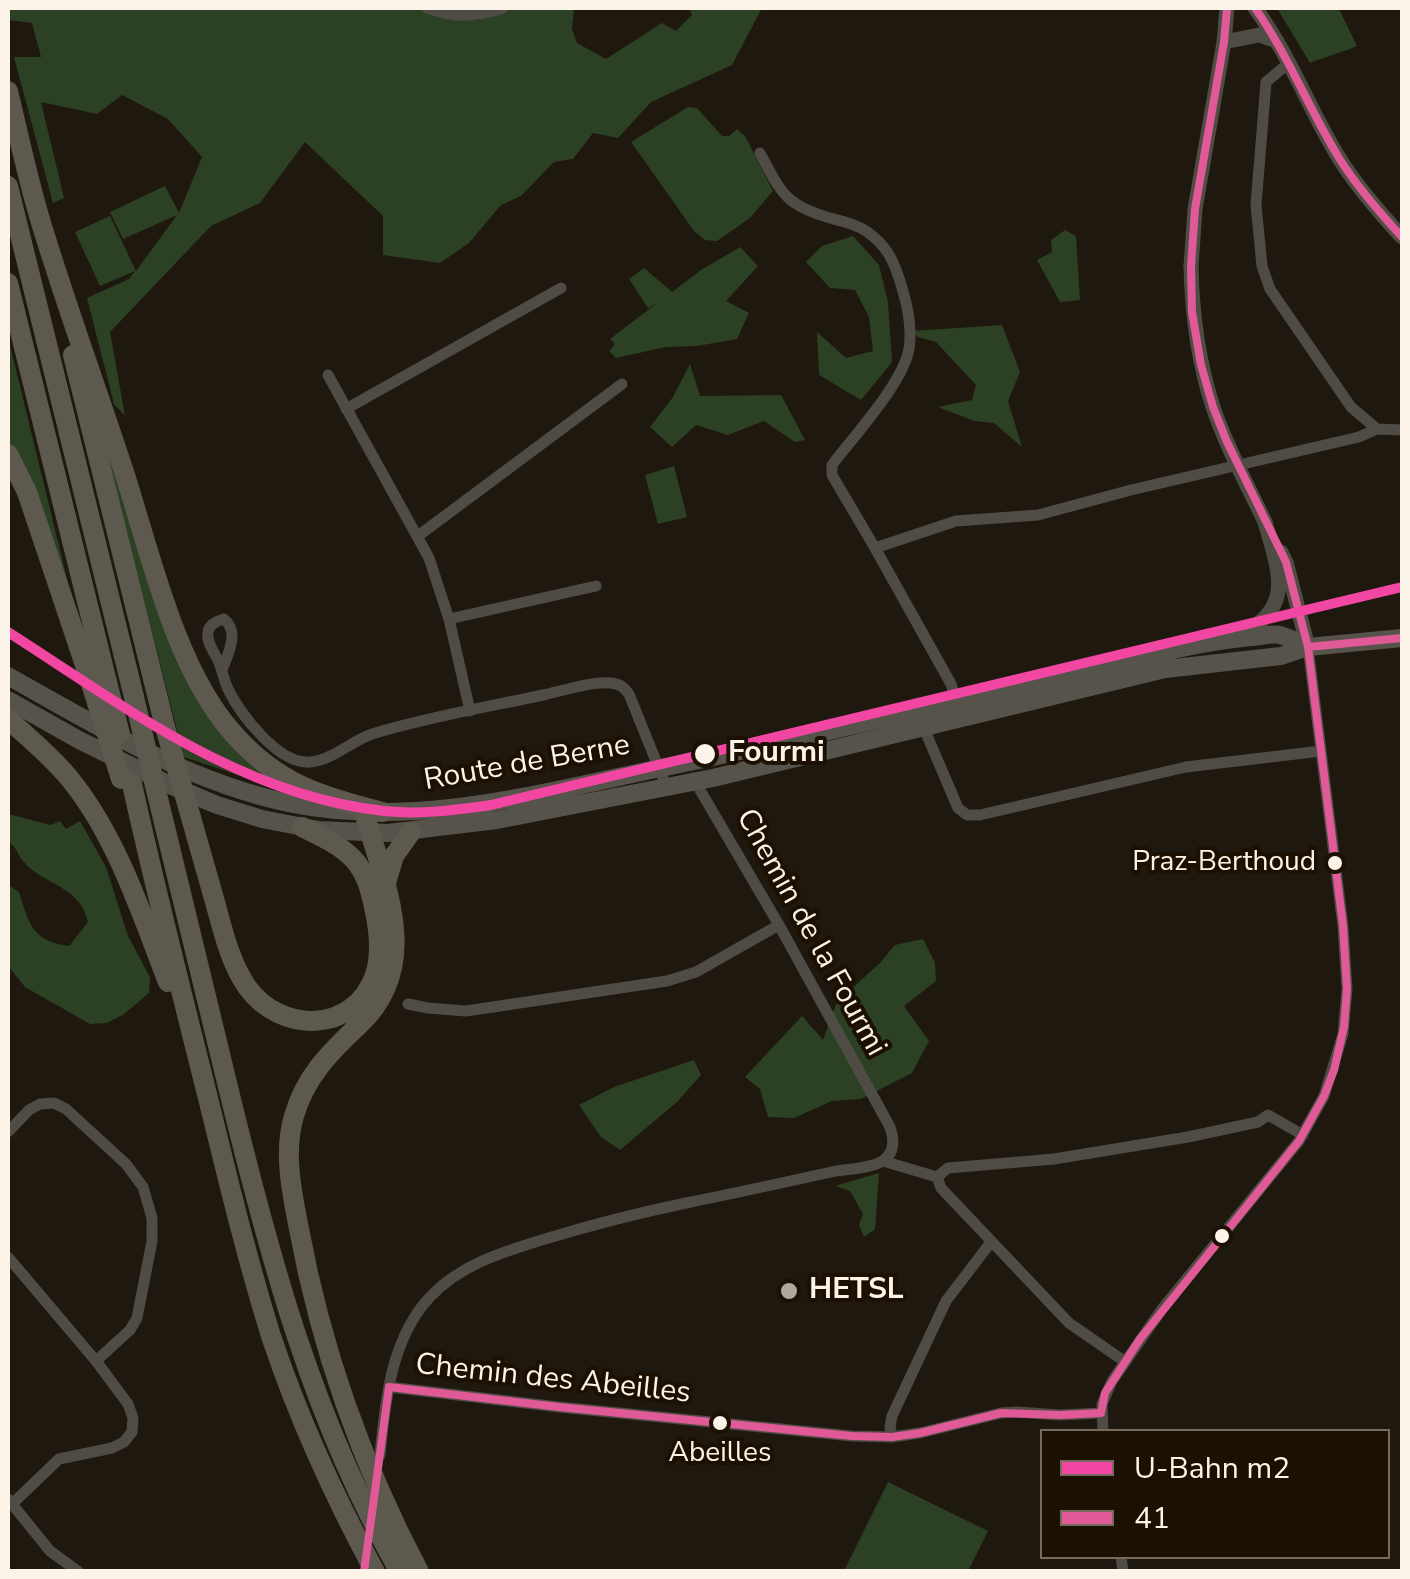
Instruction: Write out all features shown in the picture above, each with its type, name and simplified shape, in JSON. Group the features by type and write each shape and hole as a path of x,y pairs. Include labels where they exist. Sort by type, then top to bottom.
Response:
{"highway":[{"path":"8,92 165,727 227,943 241,977 256,997 284,1017 312,1022 334,1018 358,1002 374,976 379,946 376,913 362,870 347,853 302,827"},
{"path":"8,186 262,1224 318,1400 346,1466 400,1572"},
{"path":"39,215 170,614 206,697 241,742 280,775 313,792 373,812 370,833 395,940 390,981 374,1009 328,1054 307,1083 291,1125 289,1156 305,1260 334,1368 373,1474 419,1572"},
{"path":"8,283 97,678 153,876 246,1248 272,1338 312,1442 375,1572"},
{"path":"8,454 27,492 97,678"},
{"path":"8,719 68,777 103,830 140,910 198,1058"},
{"path":"385,885 394,856 411,832"}],"main road":[{"path":"1226,8 1224,42 1195,209 1190,266 1192,312 1213,408 1286,562 1308,647"},
{"path":"1255,8 1352,179 1402,237"},
{"path":"1224,42 1258,35 1277,41"},
{"path":"1232,639 1256,628 1276,602 1278,574 1265,522"},
{"name":"Route de Berne","path":"8,700 79,740 196,796 239,812 339,832 411,832 497,820 662,777 685,764 1232,639 1278,635 1308,647"},
{"name":"Route de Berne","path":"8,676 165,762 210,780 290,803 373,812 437,810 662,777 694,781 1164,668 1402,638"}],"street":[{"path":"427,8 445,14 480,16 502,8"},
{"path":"1289,64 1266,82 1256,185 1262,266 1270,289 1351,407 1377,429"},
{"path":"760,153 783,196 813,213 863,229 886,248 896,266 909,318 909,348 903,370 832,465 832,476 876,548 957,701"},
{"path":"346,409 561,288"},
{"path":"328,374 429,558 449,619 470,711"},
{"path":"418,536 622,384"},
{"path":"876,548 956,521 1038,515 1377,429 1402,430"},
{"path":"449,619 596,586"},
{"path":"1103,1429 1105,1393 1124,1361 1162,1309 1278,1171 1303,1135 1334,1070 1343,1034 1347,989 1343,926 1308,647"},
{"path":"222,670 243,714 267,741 303,763 317,762 368,736 604,682 615,683 630,694 662,777"},
{"path":"924,726 958,808 967,815 1186,767 1321,751"},
{"name":"Chemin de la Fourmi","path":"685,764 890,1127 892,1149 883,1161"},
{"path":"408,1004 466,1011 667,982 696,972 779,925"},
{"path":"8,1132 29,1110 54,1102 66,1108 126,1164 143,1187 152,1218 152,1241 136,1318 130,1330 96,1361"},
{"path":"937,1178 948,1168 1024,1163 1088,1153 1258,1122 1268,1116 1303,1135"},
{"path":"380,1455 389,1387 408,1330 428,1298 456,1274 494,1254 632,1214 883,1161 937,1178"},
{"path":"937,1178 941,1188 1068,1322 1124,1361"},
{"path":"892,1437 892,1416 946,1301 991,1242"},
{"path":"8,1257 96,1361 128,1404 133,1418 132,1432 124,1442 60,1459 9,1502 50,1552 78,1572"},
{"name":"Chemin des Abeilles","path":"389,1387 852,1436 920,1433 1001,1414 1101,1413"}],"green space":[{"path":"8,8 415,8 445,18 477,20 515,8 574,8 572,29 577,43 606,59 662,23 676,31 692,15 689,8 762,8 732,65 651,102 618,138 593,133 573,159 554,162 521,196 501,205 469,243 440,263 383,255 383,216 305,142 260,203 211,226 110,332 125,416 114,404 87,298 129,279 135,271 100,286 75,232 110,216 136,271 177,215 123,239 110,212 165,186 179,213 202,157 168,119 122,95 97,114 41,102 64,198 53,203 14,57 41,57 32,23 8,20"},
{"path":"1277,8 1340,11 1357,46 1310,63"},
{"path":"688,107 697,108 722,136 737,129 745,136 773,191 750,218 717,241 705,240 694,231 631,142"},
{"path":"1065,230 1076,236 1080,300 1060,302 1037,260 1052,252 1051,240"},
{"path":"853,236 879,265 888,302 892,362 861,400 819,375 817,332 846,358 873,351 869,317 855,290 830,288 806,262 822,246"},
{"path":"740,247 758,266 726,301 749,313 737,339 666,347 616,358 609,351 615,344 610,339 657,303 648,308 629,279 644,268 672,292"},
{"path":"1002,325 1020,372 1008,401 1022,447 994,423 974,421 938,407 972,400 976,385 936,342 912,331"},
{"path":"8,337 68,583 8,446"},
{"path":"690,364 700,396 781,395 805,440 795,442 764,421 728,435 696,425 672,447 650,427 673,397"},
{"path":"94,406 178,650 266,772 259,782 184,757"},
{"path":"674,466 687,517 658,524 645,475"},
{"path":"8,814 51,825 60,821 66,829 80,821 106,867 128,936 150,977 149,993 107,1023 90,1024 25,987 8,966 8,885 19,892 29,922 47,940 69,946 88,922 77,900 31,869 8,842"},
{"path":"923,939 935,963 936,981 904,1006 929,1041 912,1073 861,1099 832,1101 794,1118 768,1117 760,1089 745,1077 802,1016 823,1040 837,1002 895,945"},
{"path":"694,1060 701,1075 677,1102 620,1150 601,1137 579,1105 614,1087"},
{"path":"879,1173 875,1229 864,1237 859,1225 863,1214 850,1191 835,1186"},
{"path":"888,1482 988,1531 968,1571 844,1571"}],"metro line":[{"name":"m2","path":"8,632 141,718 233,768 332,802 384,811 424,812 491,805 1402,587"}],"transit line":[{"name":"41","path":"1101,1413 1105,1393 1140,1339 1299,1141 1324,1096 1344,1027 1347,989 1343,926 1308,647 1286,562 1213,407 1192,312 1195,209 1227,8"},
{"name":"41","path":"1255,8 1339,158 1402,237"},
{"name":"41","path":"1308,647 1402,638"},
{"name":"41","path":"389,1387 852,1436 920,1433 1001,1413 1101,1413"},
{"name":"41","path":"364,1572 389,1387"}],"place":[{"name":"Fourmi","path":"705,754"},
{"name":"Praz-Berthoud","path":"1335,863"},
{"name":"HETSL","path":"789,1291"},
{"name":"Abeilles","path":"720,1423"}]}
